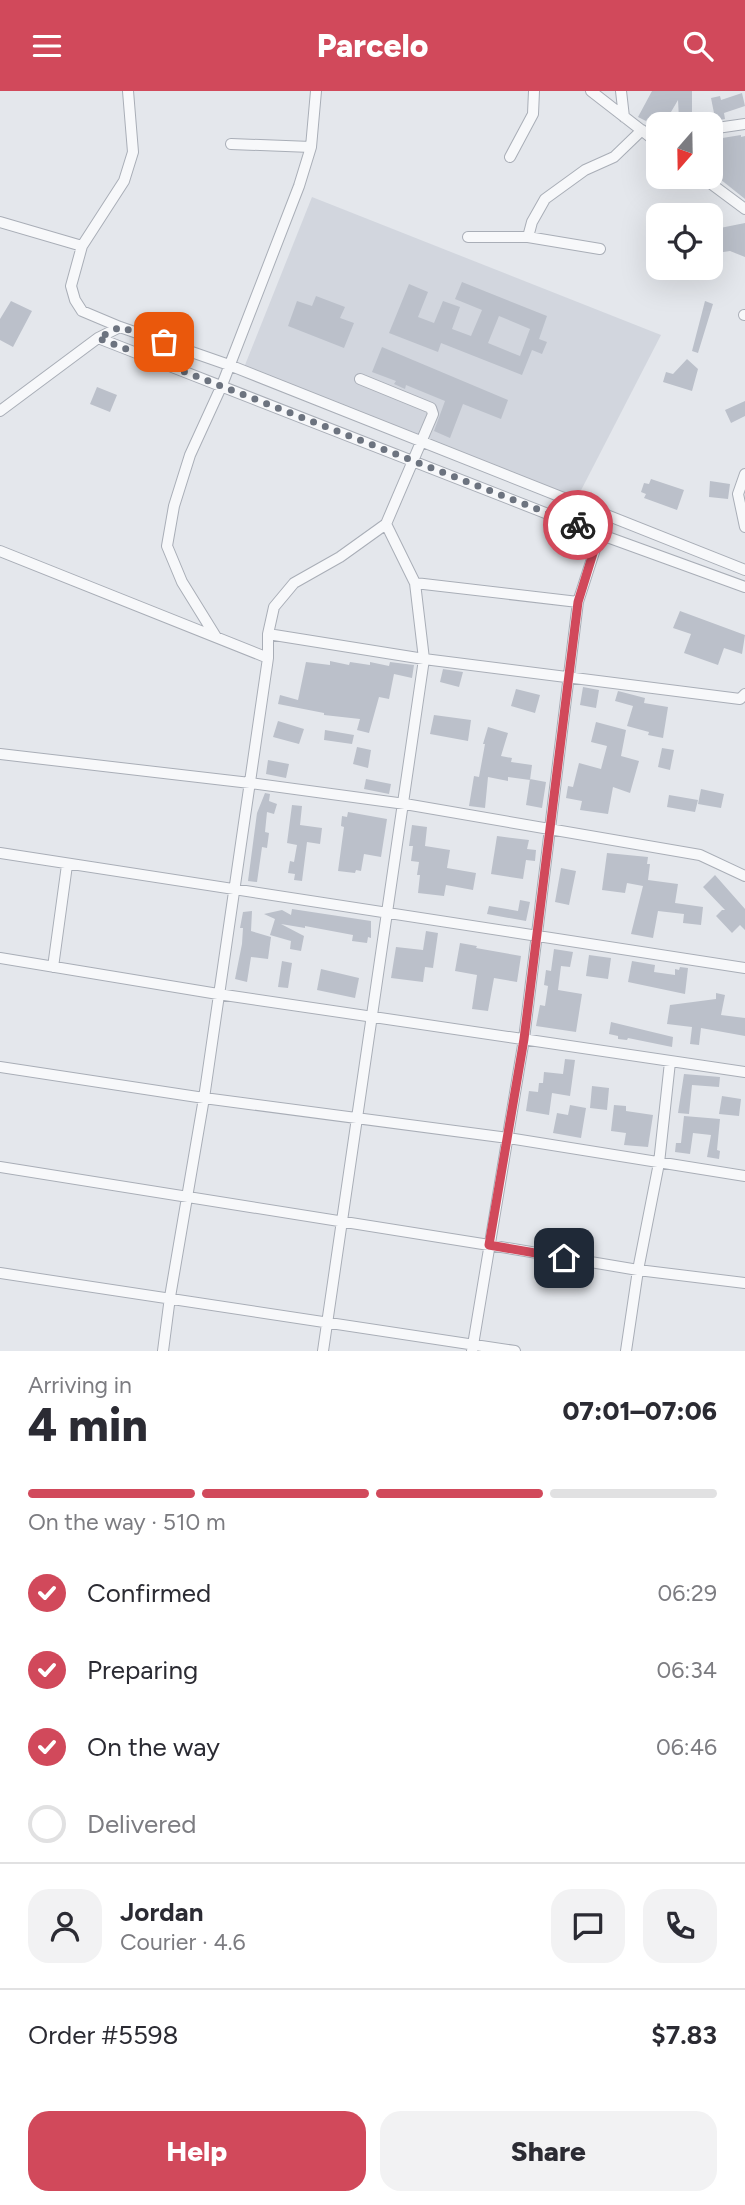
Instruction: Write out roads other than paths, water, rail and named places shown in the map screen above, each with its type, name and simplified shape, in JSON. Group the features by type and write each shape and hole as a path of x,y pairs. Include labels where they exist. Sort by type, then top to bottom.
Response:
{"street":[{"path":"128,91 133,152 124,181 82,246 71,286 82,311 229,365 744,568"},
{"path":"216,637 182,582 167,546 174,506 190,455 222,385 312,147 316,91"},
{"path":"510,157 533,114 534,91"},
{"path":"591,91 646,133"},
{"path":"621,91 624,117"},
{"path":"723,127 745,124"},
{"path":"528,237 532,222 545,199 585,170 614,157 642,130"},
{"path":"231,144 312,147"},
{"path":"718,189 745,209"},
{"path":"0,222 82,246"},
{"path":"468,237 528,237 600,249"},
{"path":"0,411 98,338 120,327"},
{"path":"98,338 599,534 745,587"},
{"path":"163,1351 204,1098 268,658 268,634 274,607 294,583 340,557 386,524 433,414 431,408 360,379"},
{"path":"745,474 738,493 745,527"},
{"path":"473,1347 524,1039 578,602 606,515"},
{"path":"323,1351 405,804 424,659 415,583 386,524"},
{"path":"0,551 268,658"},
{"path":"415,583 578,602"},
{"path":"268,634 424,659 570,678 740,699 745,694"},
{"path":"0,754 405,804 700,855 745,876"},
{"path":"0,853 745,968"},
{"path":"52,967 67,865"},
{"path":"0,958 218,994 745,1072"},
{"path":"626,1351 659,1163 670,1062"},
{"path":"0,1067 204,1098 508,1138 745,1176"},
{"path":"0,1167 638,1271 745,1283"},
{"path":"0,1273 328,1321 473,1347 514,1351"}]}
